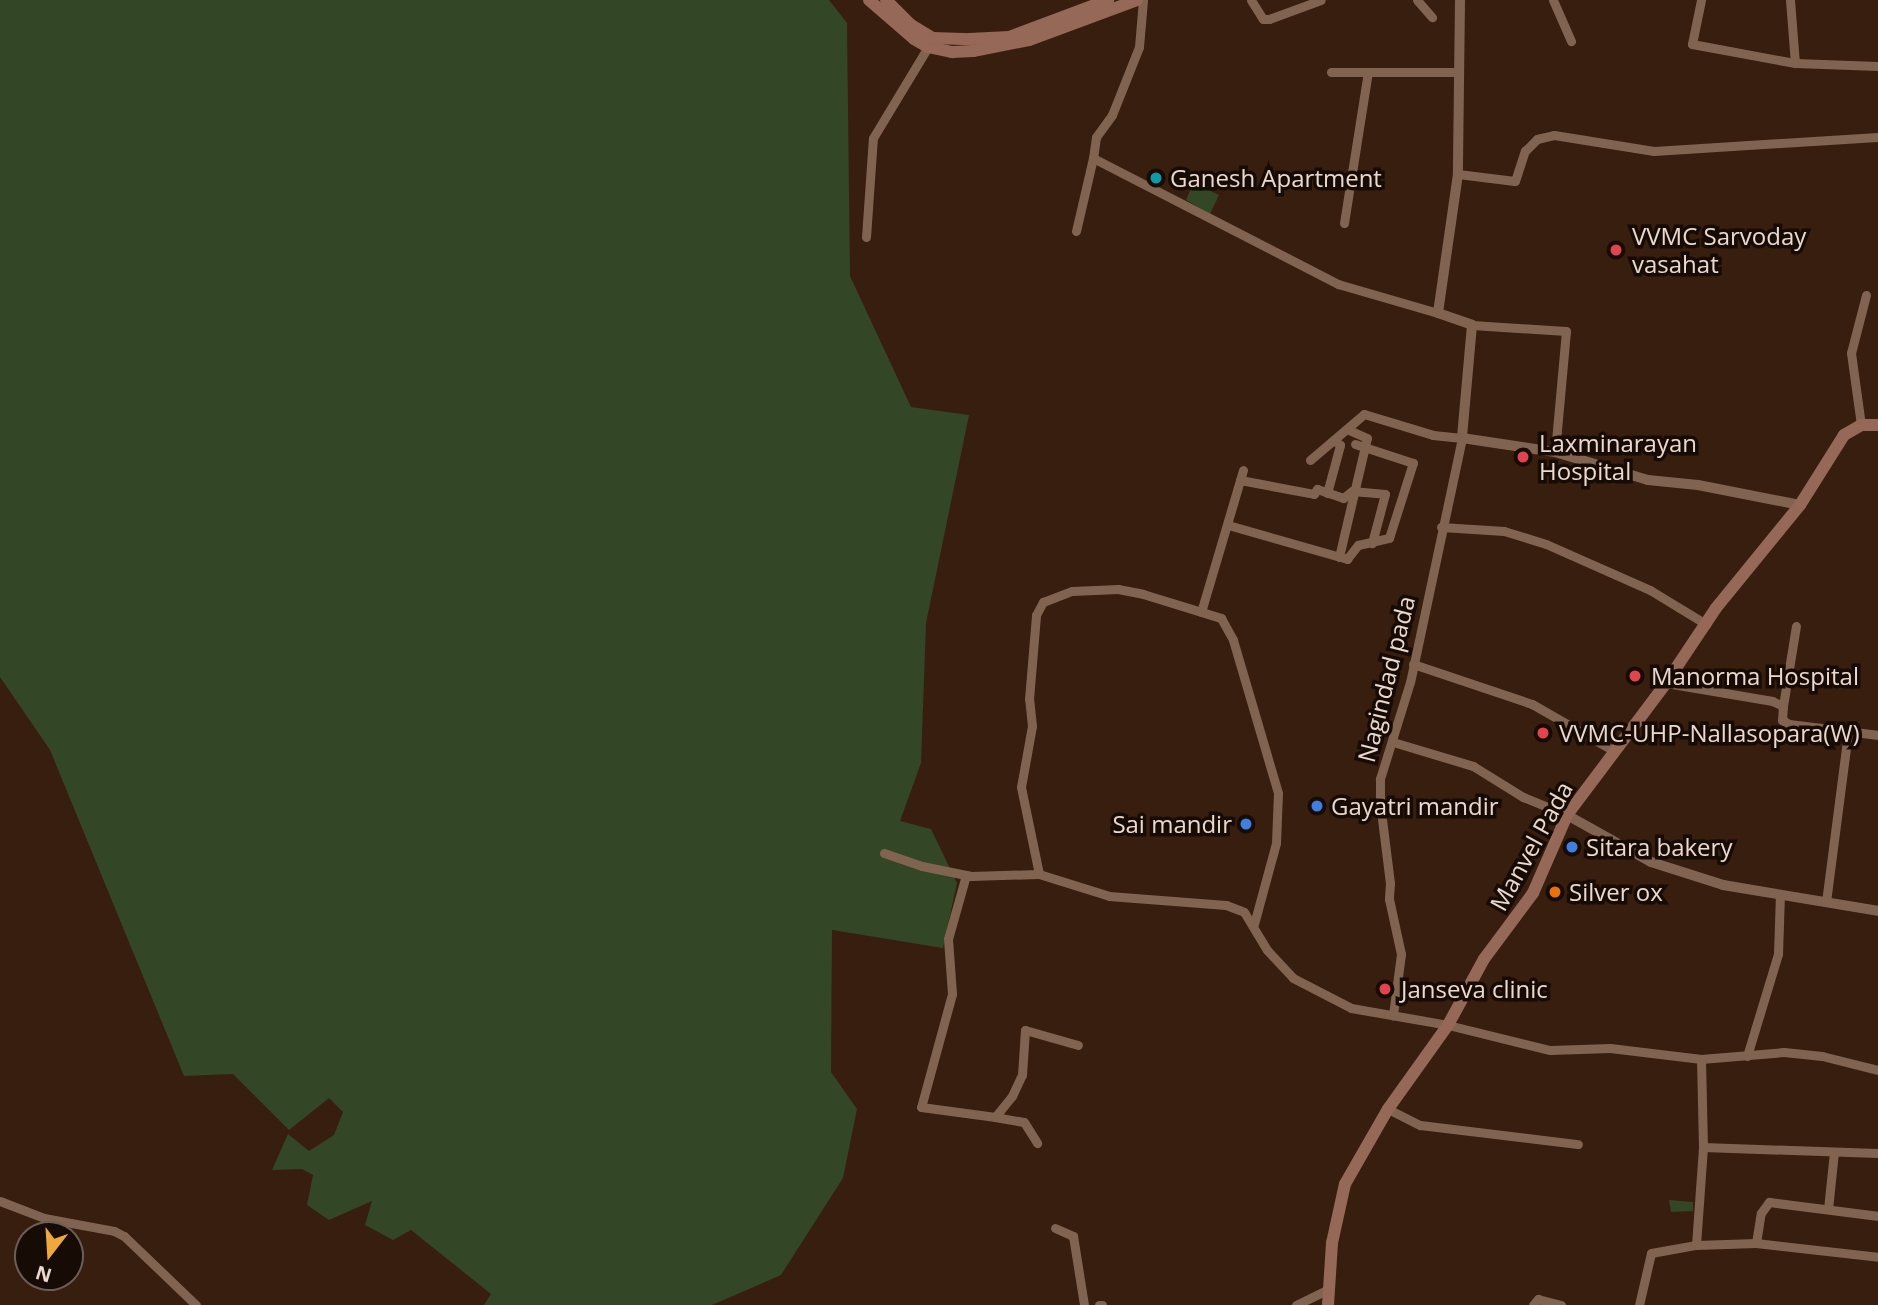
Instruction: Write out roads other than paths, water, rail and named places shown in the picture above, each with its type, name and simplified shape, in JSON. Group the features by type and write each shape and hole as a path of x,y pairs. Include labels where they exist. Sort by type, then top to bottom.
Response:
{"main road":[{"path":"869,0 914,39 973,51 1010,45 1066,29 1137,0"},
{"path":"886,0 930,42 1009,37 1108,0"},
{"path":"1861,425 1878,425"},
{"name":"Manvel Pada","path":"1328,1305 1332,1243 1345,1184 1388,1109 1448,1025 1478,968 1533,894 1567,815 1666,683 1706,624 1800,505 1844,435 1861,425"}],"street":[{"path":"1076,231 1096,137 1112,115 1139,47 1143,0"},
{"path":"1251,0 1263,19 1269,19 1321,0"},
{"path":"1417,0 1432,17"},
{"path":"1438,313 1458,174 1460,0"},
{"path":"1553,0 1572,41"},
{"path":"1701,0 1692,44 1796,63 1878,66"},
{"path":"1790,0 1796,63"},
{"path":"866,237 873,138 930,42"},
{"path":"1331,72 1459,72"},
{"path":"1344,223 1368,72"},
{"path":"1458,174 1515,181 1519,177 1525,151 1537,139 1554,135 1654,151 1878,137"},
{"path":"1093,158 1338,284 1472,325 1566,331 1555,452"},
{"path":"1861,425 1851,353 1866,295"},
{"path":"1462,438 1472,325"},
{"path":"1310,460 1364,414 1433,435 1555,452 1648,480 1698,485 1800,505"},
{"path":"1339,557 1359,446 1367,438 1347,429"},
{"name":"Nagindad pada","path":"1394,1015 1401,954 1389,899 1390,883 1380,803 1380,779 1393,742 1413,664 1462,438"},
{"path":"1327,493 1340,445 1334,440"},
{"path":"1228,525 1347,559 1358,545 1389,538 1413,463 1359,446"},
{"path":"1201,612 1242,475 1314,494 1317,489 1343,498 1352,491 1385,494 1372,543"},
{"path":"1441,527 1504,531 1546,544 1650,590 1706,624"},
{"path":"1039,874 1021,787 1031,734 1029,699 1036,615 1043,602 1072,591 1118,589 1216,615 1227,625 1278,793 1276,843 1254,924"},
{"path":"1796,626 1783,706 1785,723 1878,735"},
{"path":"1413,664 1532,704 1614,751"},
{"path":"1666,683 1772,701 1783,706"},
{"path":"1826,902 1849,732"},
{"path":"1393,742 1473,766 1523,797 1567,815 1651,862 1723,885 1878,911"},
{"path":"884,853 922,866 966,875 1039,874 1109,896 1226,905 1244,912 1254,924 1266,950 1293,978 1351,1008 1448,1025 1550,1050 1610,1048 1701,1059 1784,1052 1822,1056 1878,1070"},
{"path":"966,875 948,939 952,994 921,1107 1024,1122 1037,1143"},
{"path":"1747,1056 1778,954 1780,894"},
{"path":"995,1117 1012,1096 1022,1075 1026,1030 1077,1045"},
{"path":"1696,1245 1703,1147 1701,1059"},
{"path":"1388,1109 1420,1125 1578,1144"},
{"path":"1703,1147 1878,1153"},
{"path":"1828,1209 1834,1152"},
{"path":"0,1201 44,1218 114,1231 124,1236 196,1305"},
{"path":"1756,1243 1761,1213 1769,1202 1878,1216"},
{"path":"1055,1228 1073,1236 1084,1305"},
{"path":"1639,1305 1651,1253 1696,1245 1756,1243 1878,1258"},
{"path":"1296,1305 1327,1290"},
{"path":"1533,1305 1538,1299 1561,1305"}],"place":[{"name":"Ganesh Apartment","path":"1156,178"},
{"name":"VVMC Sarvoday vasahat","path":"1616,250"},
{"name":"Laxminarayan Hospital","path":"1523,457"},
{"name":"Manorma Hospital","path":"1635,676"},
{"name":"VVMC-UHP-Nallasopara(W)","path":"1543,733"},
{"name":"Gayatri mandir","path":"1317,806"},
{"name":"Sai mandir","path":"1246,824"},
{"name":"Sitara bakery","path":"1572,847"},
{"name":"Silver ox","path":"1555,892"},
{"name":"Janseva clinic","path":"1385,989"}]}
